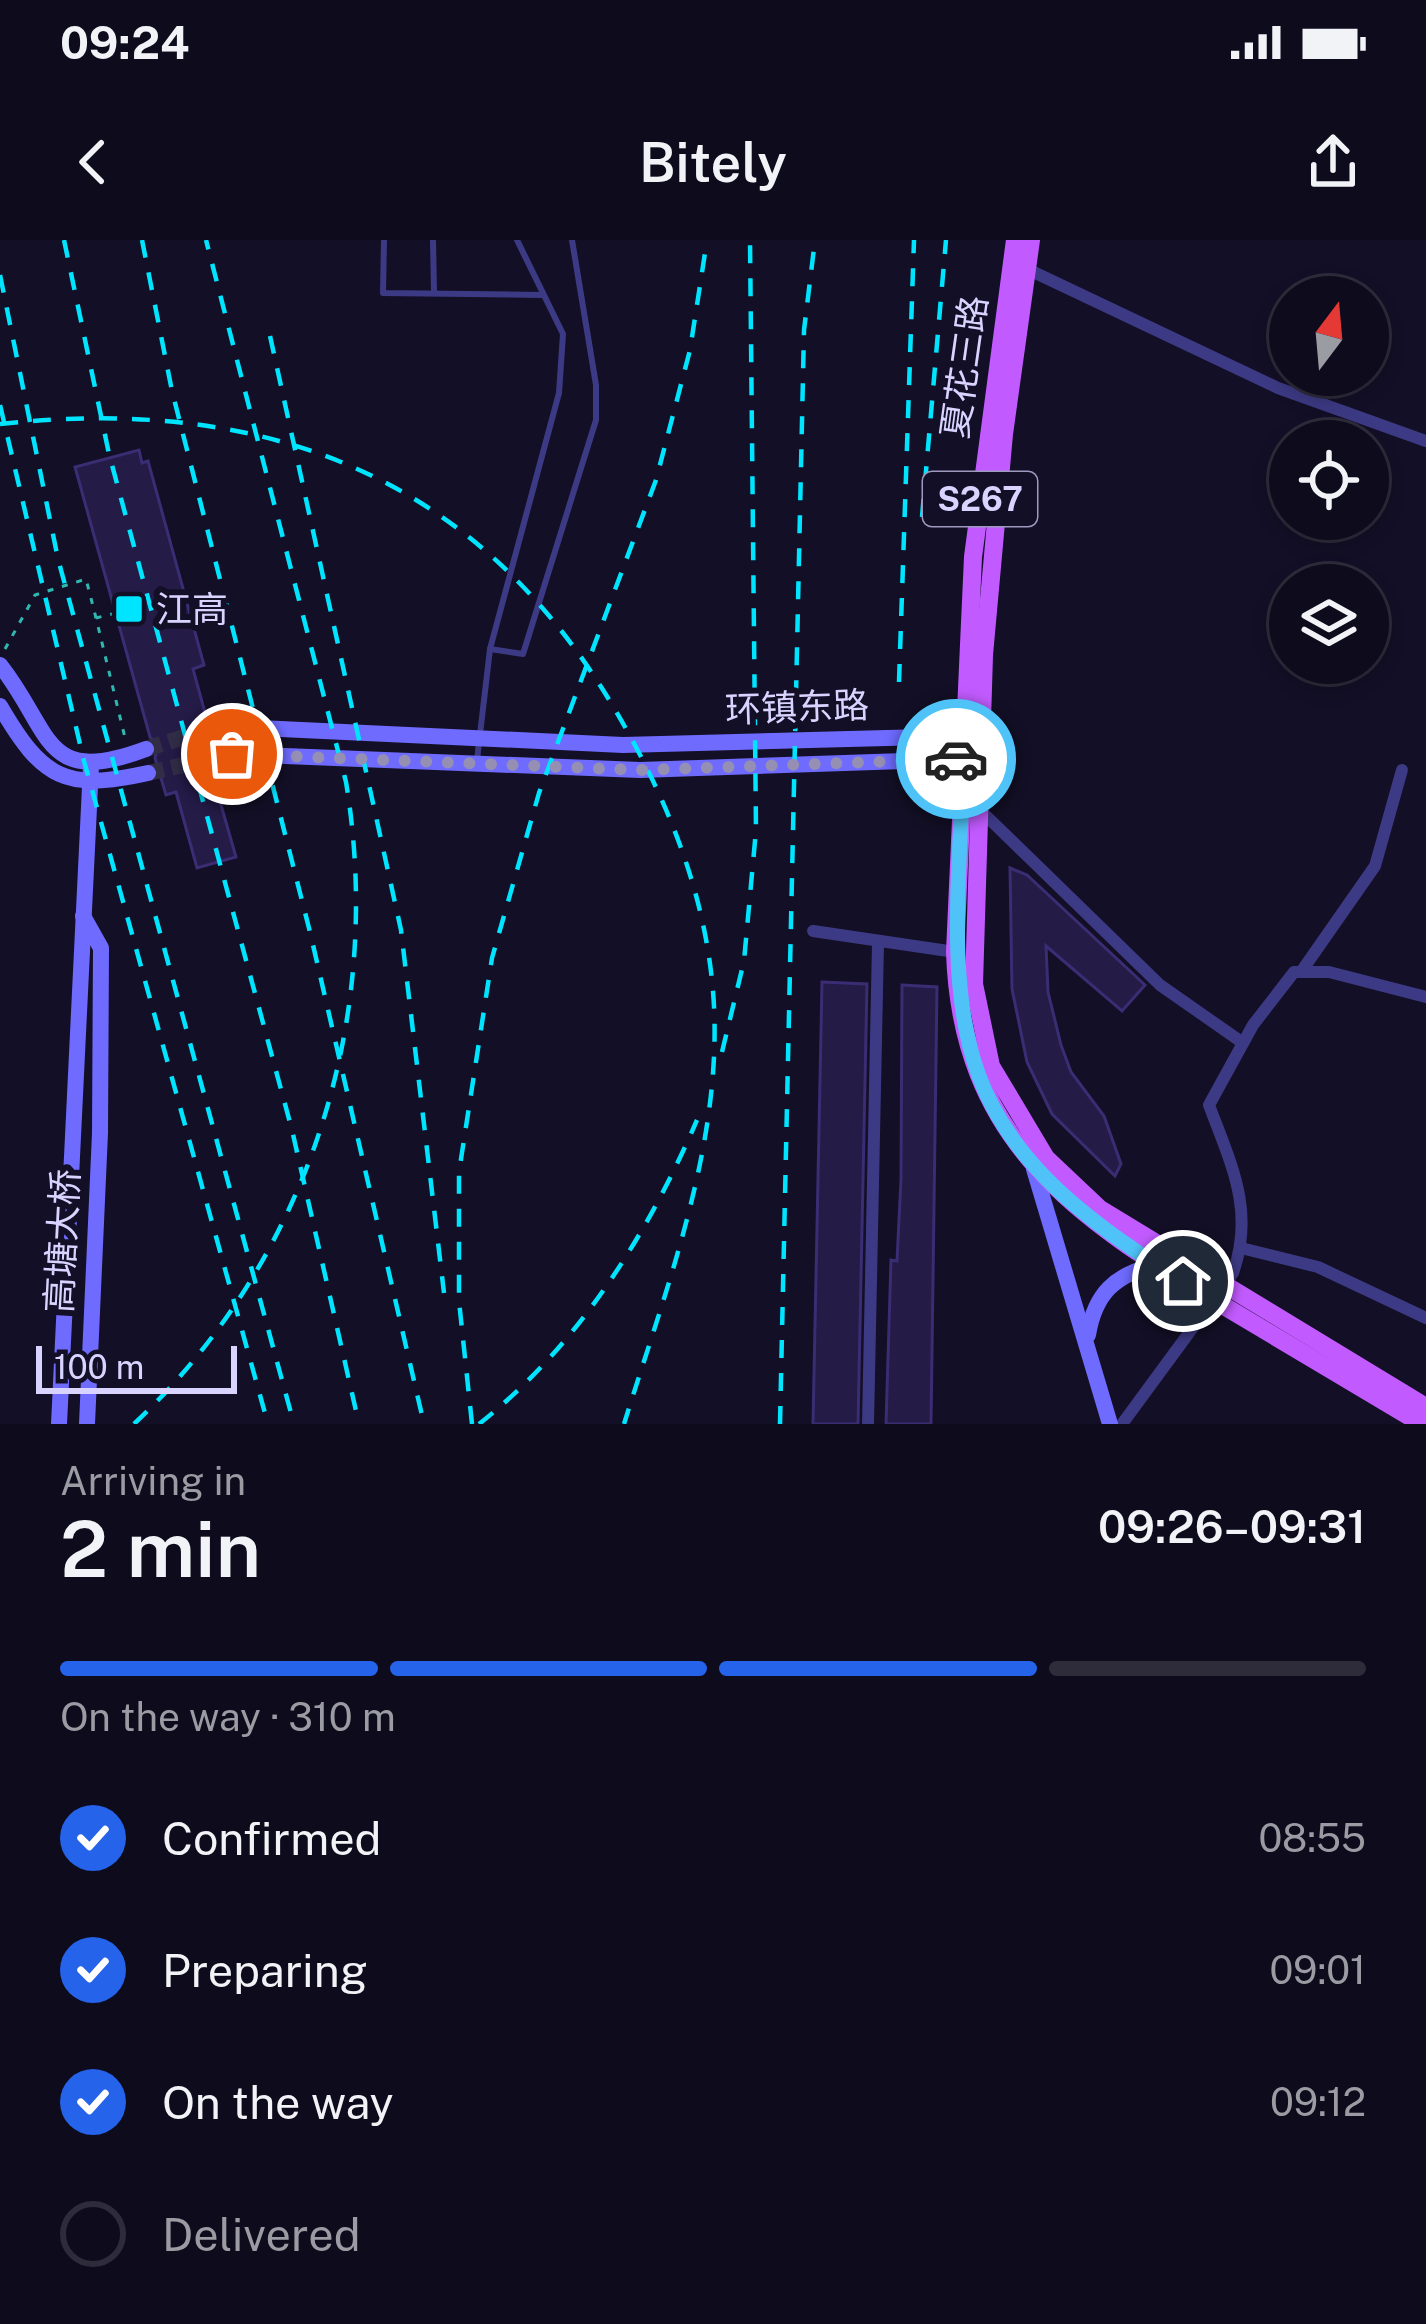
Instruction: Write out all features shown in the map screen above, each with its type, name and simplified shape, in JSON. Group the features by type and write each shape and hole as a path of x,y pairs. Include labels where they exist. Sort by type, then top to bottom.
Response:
{"main road":[{"name":"夏花三路","path":"1015,240 1019,266 972,741 978,808 977,1015 998,1081 1040,1164 1216,1292 1422,1424"},
{"name":"夏花三路","path":"1019,266 1031,240"},
{"name":"夏花三路","path":"972,741 964,759 955,952 958,1009 994,1111 1070,1206 1155,1264 1216,1292 1426,1407"}],"street":[{"path":"1019,266 1278,388 1426,441"},
{"path":"0,662 55,746 91,775"},
{"path":"0,706 29,751 51,772 148,773"},
{"name":"环镇东路","path":"219,725 623,745 972,741"},
{"path":"91,775 138,752"},
{"name":"环镇东路","path":"232,754 640,770 964,759"},
{"path":"1301,972 1375,866 1402,770"},
{"name":"高塘大桥","path":"58,1424 91,775"},
{"path":"978,808 1183,1006 1243,1043"},
{"name":"高塘大桥","path":"83,916 101,948 100,1133 87,1424"},
{"path":"814,931 955,952"},
{"path":"868,1424 878,943"},
{"path":"1122,1424 1216,1292 1240,1248 1244,1197 1209,1105 1243,1043 1294,972 1329,972 1426,998"},
{"path":"1040,1164 1110,1424"},
{"path":"1240,1248 1318,1267 1426,1318"},
{"path":"1088,1336 1092,1314 1108,1285 1155,1264"}],"lane":[{"path":"384,240 383,292 542,295"},
{"path":"434,240 434,293"},
{"path":"476,763 490,649 559,393 563,334 517,240"},
{"path":"490,649 523,655 596,419 596,385 572,240"}],"path":[{"path":"0,662 35,596 86,579 138,752"},
{"path":"185,598 199,594"},
{"path":"96,618 116,613"}],"building":[{"path":"139,450 142,463 148,461 204,665 193,669 224,782 215,784 236,857 197,868 176,792 166,795 155,758 158,746 150,737 75,467"},
{"path":"1010,868 1027,875 1145,985 1122,1011 1046,946 1048,992 1061,1045 1071,1072 1104,1116 1121,1164 1115,1176 1052,1114 1027,1062 1012,989"},
{"path":"822,982 867,984 858,1424 813,1424"},
{"path":"902,985 937,987 931,1424 886,1424 891,1260 897,1261 901,1179"}],"tunnel":[{"path":"146,749 219,726"},
{"path":"148,773 232,754"}],"railway":[{"path":"64,240 109,454 292,1130 359,1424"},
{"path":"142,240 172,391 310,932 424,1424"},
{"path":"134,1424 195,1359 246,1287 288,1211 320,1130 342,1045 354,959 355,871 346,782 206,240"},
{"path":"472,1424 459,1301 459,1172 492,958 539,793 656,480 690,350 707,240"},
{"path":"722,1052 744,961 756,830 750,240"},
{"path":"780,1424 804,330 815,240"},
{"path":"899,682 914,240"},
{"path":"922,517 946,240"},
{"path":"0,275 58,559 294,1424"},
{"path":"270,336 401,930 444,1293"},
{"path":"0,405 84,761 268,1424"},
{"path":"0,424 100,418 194,424 282,442 364,472 439,515 508,572 570,642 625,727 657,789 694,887 709,956 714,1046 710,1102 689,1211 624,1424"},
{"path":"479,1424 548,1360 607,1286 656,1205 697,1120"}],"way so far":[{"path":"232,754 601,770 956,759"}],"place":[{"name":"江高","path":"129,609"}],"route":[{"path":"956,759 964,759 956,992 981,1084 1012,1138 1052,1189 1113,1238 1183,1281"}]}
